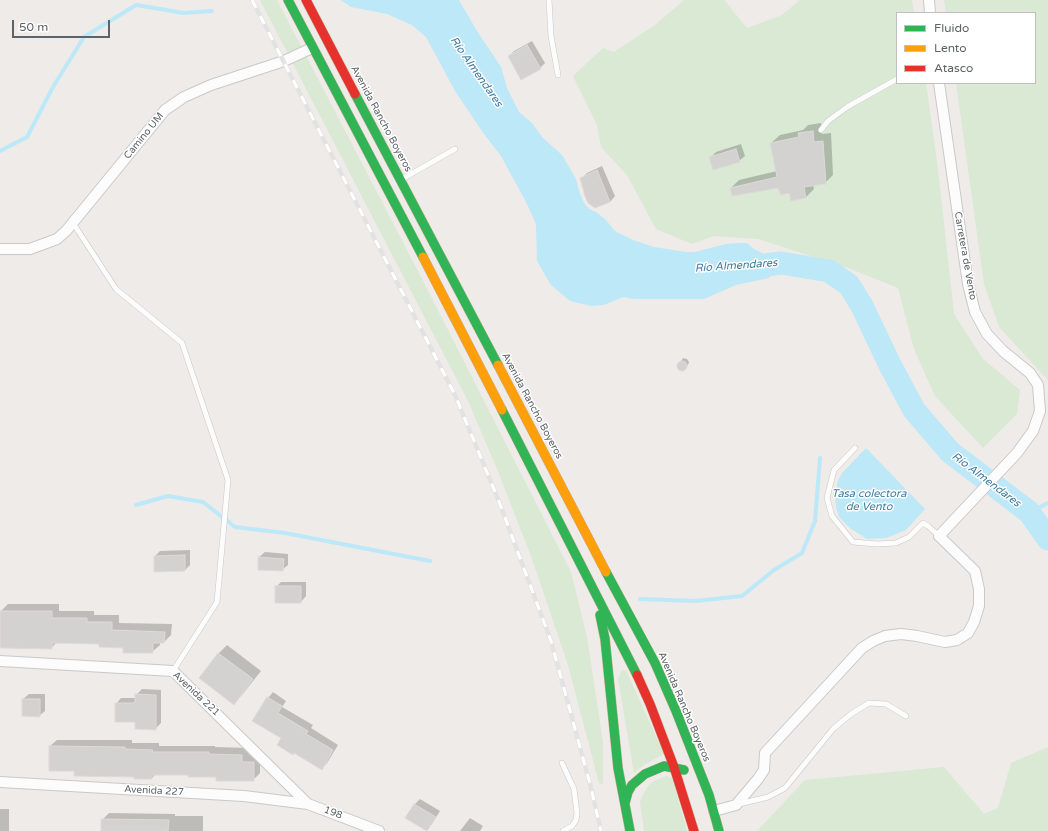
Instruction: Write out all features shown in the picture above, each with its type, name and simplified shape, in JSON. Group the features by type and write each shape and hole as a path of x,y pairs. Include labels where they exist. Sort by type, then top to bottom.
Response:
{"highway":[{"path":"288,0 633,665 650,704 674,767 694,831"},
{"name":"Avenida Rancho Boyeros","path":"306,0 655,663 676,711 709,795 719,831"},
{"path":"584,570 596,602 605,639 618,761 630,831"},
{"path":"625,803 632,785 644,774 659,768 681,768 696,779 709,795"}],"street":[{"path":"929,0 930,12"},
{"name":"Camino UM","path":"0,250 30,249 57,239 66,231 165,110 184,97 211,85 284,61 312,48"},
{"name":"Carretera de Vento","path":"939,84 968,284 975,312 987,334 1003,351 1030,373 1038,385 1040,411 1033,431 1017,453 939,536"},
{"path":"714,811 736,805 764,770 765,753 862,648 885,636 902,634 945,642 957,640 968,633 974,622 979,606 979,589 975,571 939,536"},
{"name":"Avenida 221","path":"0,661 173,670 308,804"},
{"name":"Avenida 227","path":"0,782 244,796 308,804"},
{"name":"198","path":"308,804 379,831"}],"lane":[{"path":"549,0 551,36 558,75"},
{"path":"821,130 828,120 847,107 896,80"},
{"path":"400,180 455,149"},
{"path":"72,223 116,289 182,343 228,480 217,602 173,670"},
{"path":"855,448 834,470 827,498 832,516 853,542 877,544 896,543 909,537 923,524 928,526 939,536"},
{"path":"736,805 768,797 785,788 833,729 851,714 869,703 886,704 906,716"},
{"path":"562,763 574,789 577,813 576,820 572,826 563,831"}],"green space":[{"path":"260,0 277,0 421,277 571,572 587,637 603,743 603,784 599,783 568,665 531,556 497,469 468,401"},
{"path":"684,0 724,0 747,28 782,15 800,0 912,0 914,12 896,12 896,84 926,84 938,169 954,314 983,359 1020,390 1017,414 983,448 935,396 914,349 898,288 851,269 758,239 714,236 692,244 656,229 627,175 601,147 597,125 573,76 603,48 614,52 655,25"},
{"path":"944,0 1048,0 1048,380 999,327 984,284 956,84 1036,84 1036,12 946,12"},
{"path":"626,670 664,754 644,765 634,773 618,679 621,671"},
{"path":"1048,747 1048,831 757,831 805,780 944,767 984,814 998,808 1011,763"},
{"path":"666,776 672,778 687,831 644,831 640,802 642,796 649,785"}],"water":[{"path":"341,0 459,0 477,31 501,67 507,88 519,112 532,123 542,137 562,155 576,179 584,203 589,209 605,219 615,231 633,240 654,247 686,252 695,252 726,244 747,243 754,249 781,263 769,278 736,285 704,299 633,299 623,297 604,305 591,306 570,301 551,285 537,261 536,224 527,204 501,156 455,91 426,37 412,25 387,14 351,7"},
{"name":"Tasa colectora de Vento","path":"866,448 925,509 906,530 886,538 867,539 850,528 839,517 836,507 835,496 838,480 843,472"}],"building":[{"path":"527,45 541,69 521,80 508,56"},
{"path":"813,131 814,142 823,141 826,184 804,187 806,198 791,201 789,193 781,195 778,188 732,196 730,188 777,177 770,143 799,137 798,133"},
{"path":"736,149 740,162 713,170 709,157"},
{"path":"597,170 610,202 595,208 588,203 580,178"},
{"path":"680,361 684,361 686,362 686,370 680,371 677,368 677,364"},
{"path":"185,555 185,571 154,572 154,556"},
{"path":"258,557 284,559 283,571 258,570"},
{"path":"275,586 301,586 301,603 275,603"},
{"path":"0,611 52,611 52,618 87,618 87,622 112,622 112,630 165,632 164,643 153,643 153,653 123,653 123,648 99,647 99,644 52,643 52,649 0,648"},
{"path":"218,653 253,679 234,705 199,678"},
{"path":"135,694 156,695 156,730 135,729 135,722 115,722 115,703 135,703"},
{"path":"267,697 282,706 278,713 308,731 306,734 333,750 322,770 294,753 293,755 277,745 281,738 252,721"},
{"path":"22,699 40,699 40,717 22,716"},
{"path":"49,746 125,747 125,749 153,750 152,752 209,752 209,754 242,755 242,762 254,762 254,781 216,781 216,777 188,777 188,775 152,775 152,779 134,779 134,777 74,776 74,771 49,771"},
{"path":"414,804 436,817 427,831 405,818"},
{"path":"101,819 169,820 168,831 101,831"}],"waterway":[{"path":"0,151 27,137 53,87 84,37 136,5 184,13 212,11"},
{"name":"Río Almendares","path":"751,267 781,263 829,271 849,285 862,306 889,363 914,410 950,452 1029,512 1048,539"},
{"path":"640,599 696,601 742,596 774,570 802,553 815,521 820,458"},
{"path":"136,505 168,496 203,502 235,527 285,533 430,561"},
{"path":"1029,512 1048,503"}],"railway":[{"path":"252,0 455,395 498,499 551,641 590,784 601,831"}],"traffic: fast":[{"path":"288,0 423,257"},
{"path":"355,94 498,365"},
{"path":"502,410 637,675"},
{"path":"606,572 655,663 676,711 709,795 719,831"},
{"path":"600,615 605,639 618,768 630,831"},
{"path":"625,803 632,785 645,774 664,766 684,770"}],"traffic: slow":[{"path":"423,257 502,410"},
{"path":"498,365 606,572"}],"traffic: jam":[{"path":"306,0 355,94"},
{"path":"637,675 650,704 674,767 694,831"}]}
